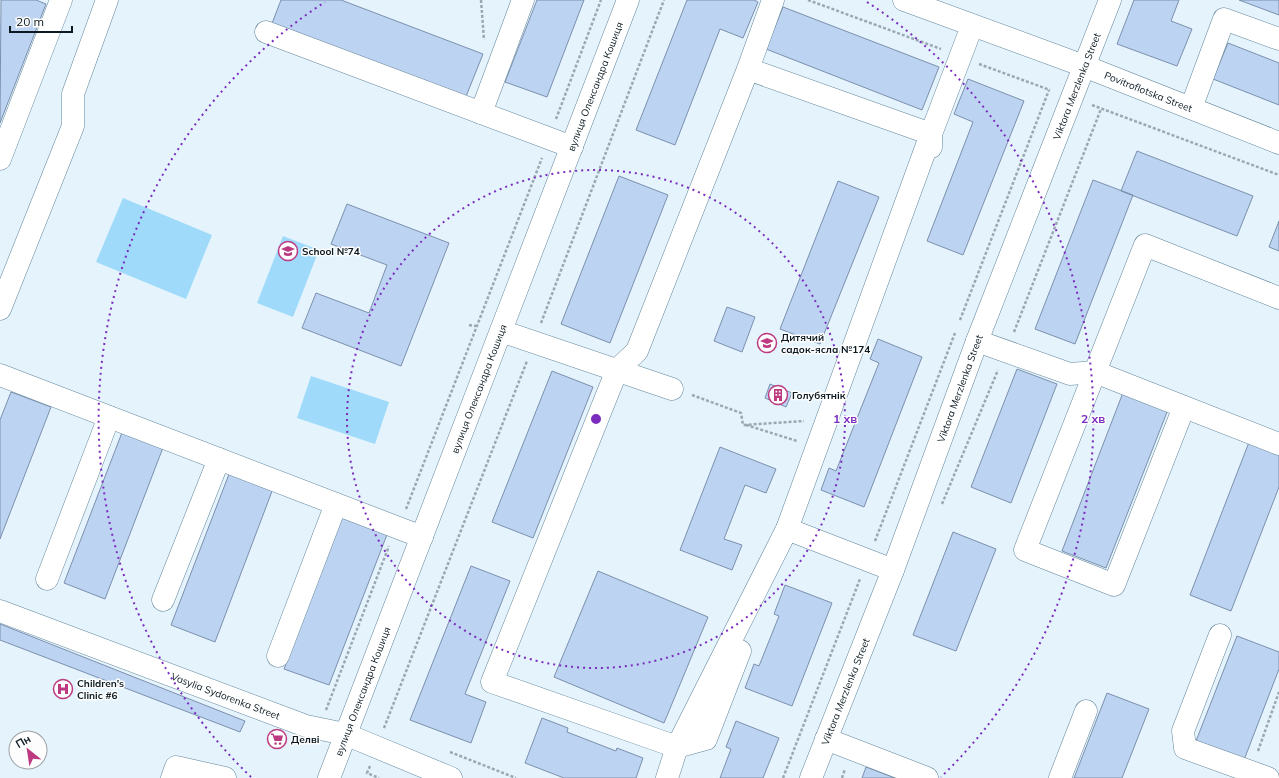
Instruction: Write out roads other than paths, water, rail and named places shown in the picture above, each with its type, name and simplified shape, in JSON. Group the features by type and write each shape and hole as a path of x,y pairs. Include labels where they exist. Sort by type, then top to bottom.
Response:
{"street":[{"path":"0,158 61,0"},
{"path":"0,309 73,126 73,94 107,0"},
{"path":"481,113 523,0"},
{"name":"вулиця Олександра Кошиця","path":"329,778 628,0"},
{"path":"773,0 748,69 637,351 617,370 492,682 678,747 706,739 789,526 932,148 931,134"},
{"name":"Povitroflotska Street","path":"904,0 1084,66 1279,143"},
{"name":"Viktora Merzlenka Street","path":"811,778 893,570 977,341 1110,0"},
{"path":"1191,108 1224,19 1279,39"},
{"path":"789,526 931,134 972,26"},
{"path":"266,32 572,147"},
{"path":"748,69 931,134"},
{"path":"1184,407 1114,585 1025,550 1145,245 1279,298"},
{"path":"501,331 672,389"},
{"path":"977,341 1070,374 1095,372 1184,407 1278,440"},
{"path":"0,376 109,416 422,537"},
{"path":"47,579 109,416"},
{"path":"164,600 219,459"},
{"path":"278,656 336,504"},
{"path":"789,526 893,570"},
{"name":"Vasylia Sydorenka Street","path":"0,611 306,726 346,734 451,778"},
{"path":"1220,635 1183,730 1185,748 1259,775"},
{"path":"1060,778 1086,710"},
{"path":"826,739 926,778"},
{"path":"667,778 678,747"},
{"path":"1275,778 1279,766"},
{"path":"172,778 176,767 225,778"}],"place":[{"name":"School №74","path":"288,251"},
{"name":"Дитячий садок-ясла №174","path":"767,343"},
{"name":"Голубятнік","path":"778,395"},
{"name":"Children's Clinic #6","path":"63,689"},
{"name":"Делві","path":"277,739"}]}
